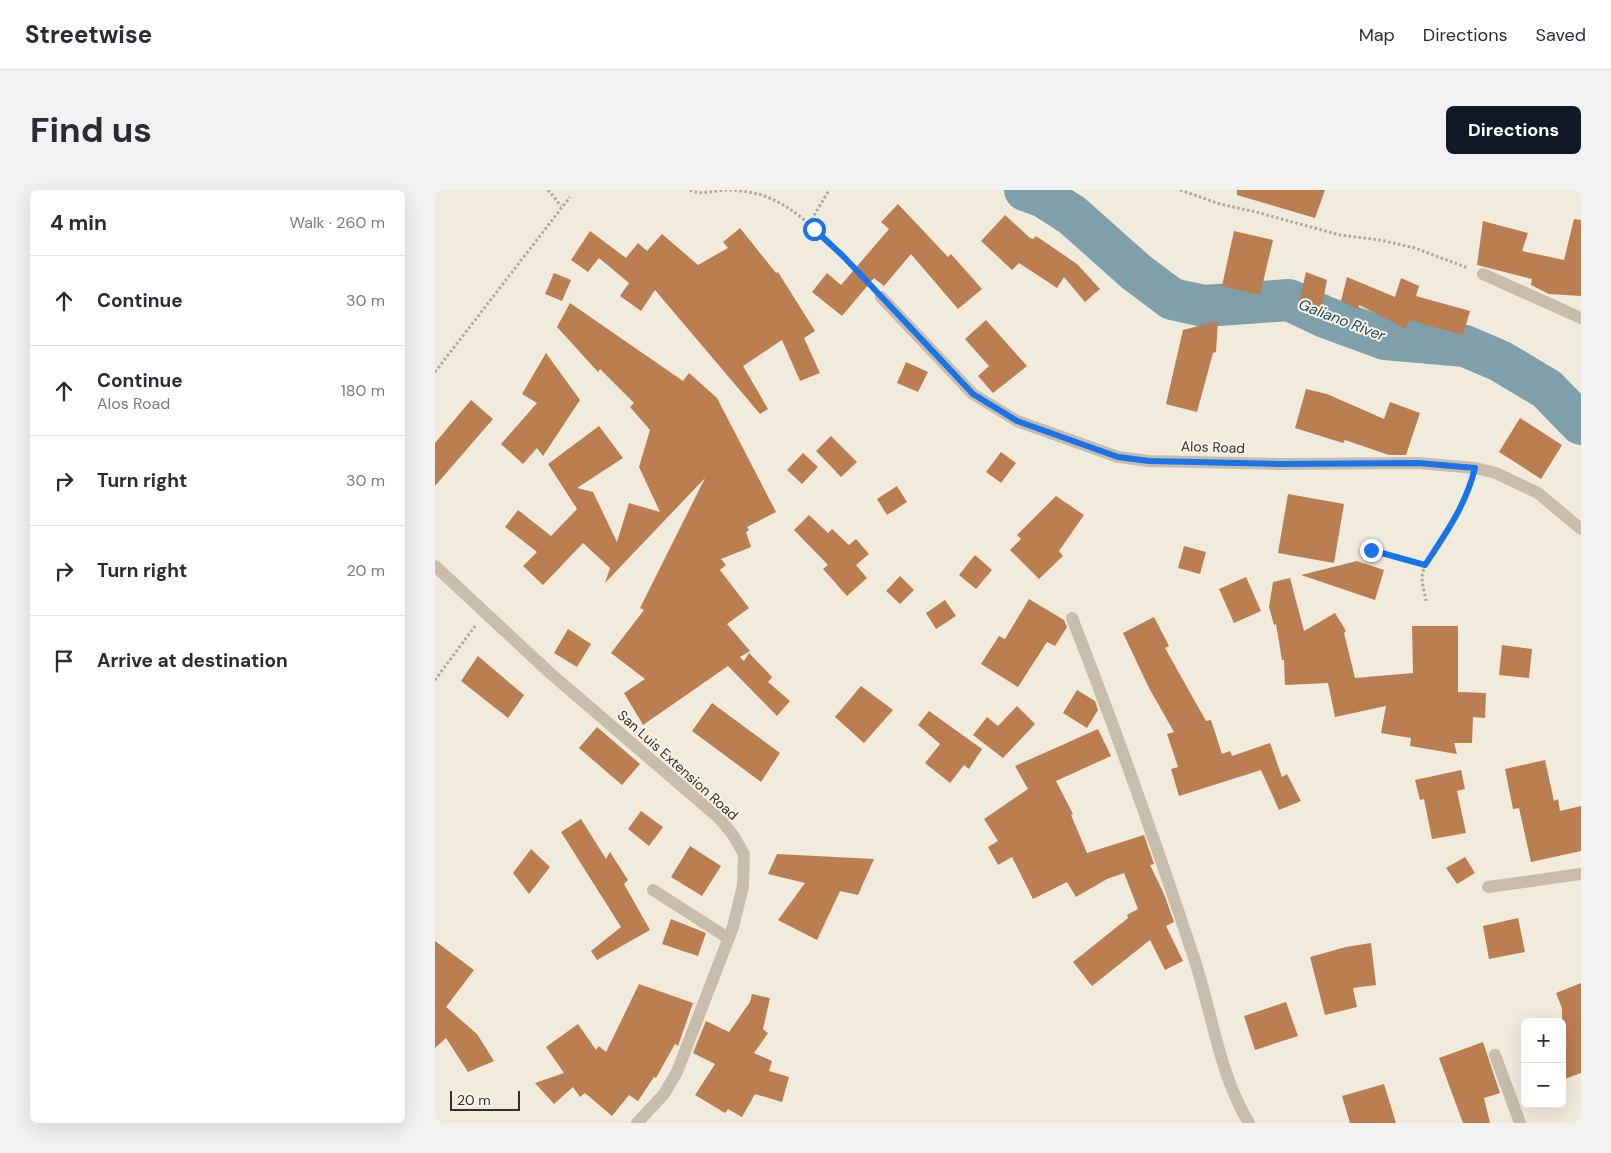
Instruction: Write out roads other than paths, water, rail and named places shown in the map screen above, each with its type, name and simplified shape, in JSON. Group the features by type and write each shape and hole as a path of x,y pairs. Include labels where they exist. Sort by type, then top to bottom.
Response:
{"street":[{"path":"1483,274 1581,318"},
{"name":"Alos Road","path":"881,297 973,394 1017,421 1118,457 1149,461 1279,464 1418,463 1475,468 1496,473 1538,493 1581,529"},
{"name":"San Luis Extension Road","path":"435,566 550,673 719,818 733,835 744,854 743,886 728,938 677,1072 664,1094 637,1123"},
{"path":"1072,618 1152,829 1197,965 1227,1070 1241,1109 1249,1123"},
{"path":"1488,888 1581,874"},
{"path":"653,890 728,938"},
{"path":"1495,1055 1519,1123"}],"waterway":[{"name":"Galiano River","path":"1025,190 1044,197 1072,215 1136,272 1172,299 1204,306 1289,300 1325,317 1385,339 1465,346 1500,361 1547,389 1581,424"}]}
